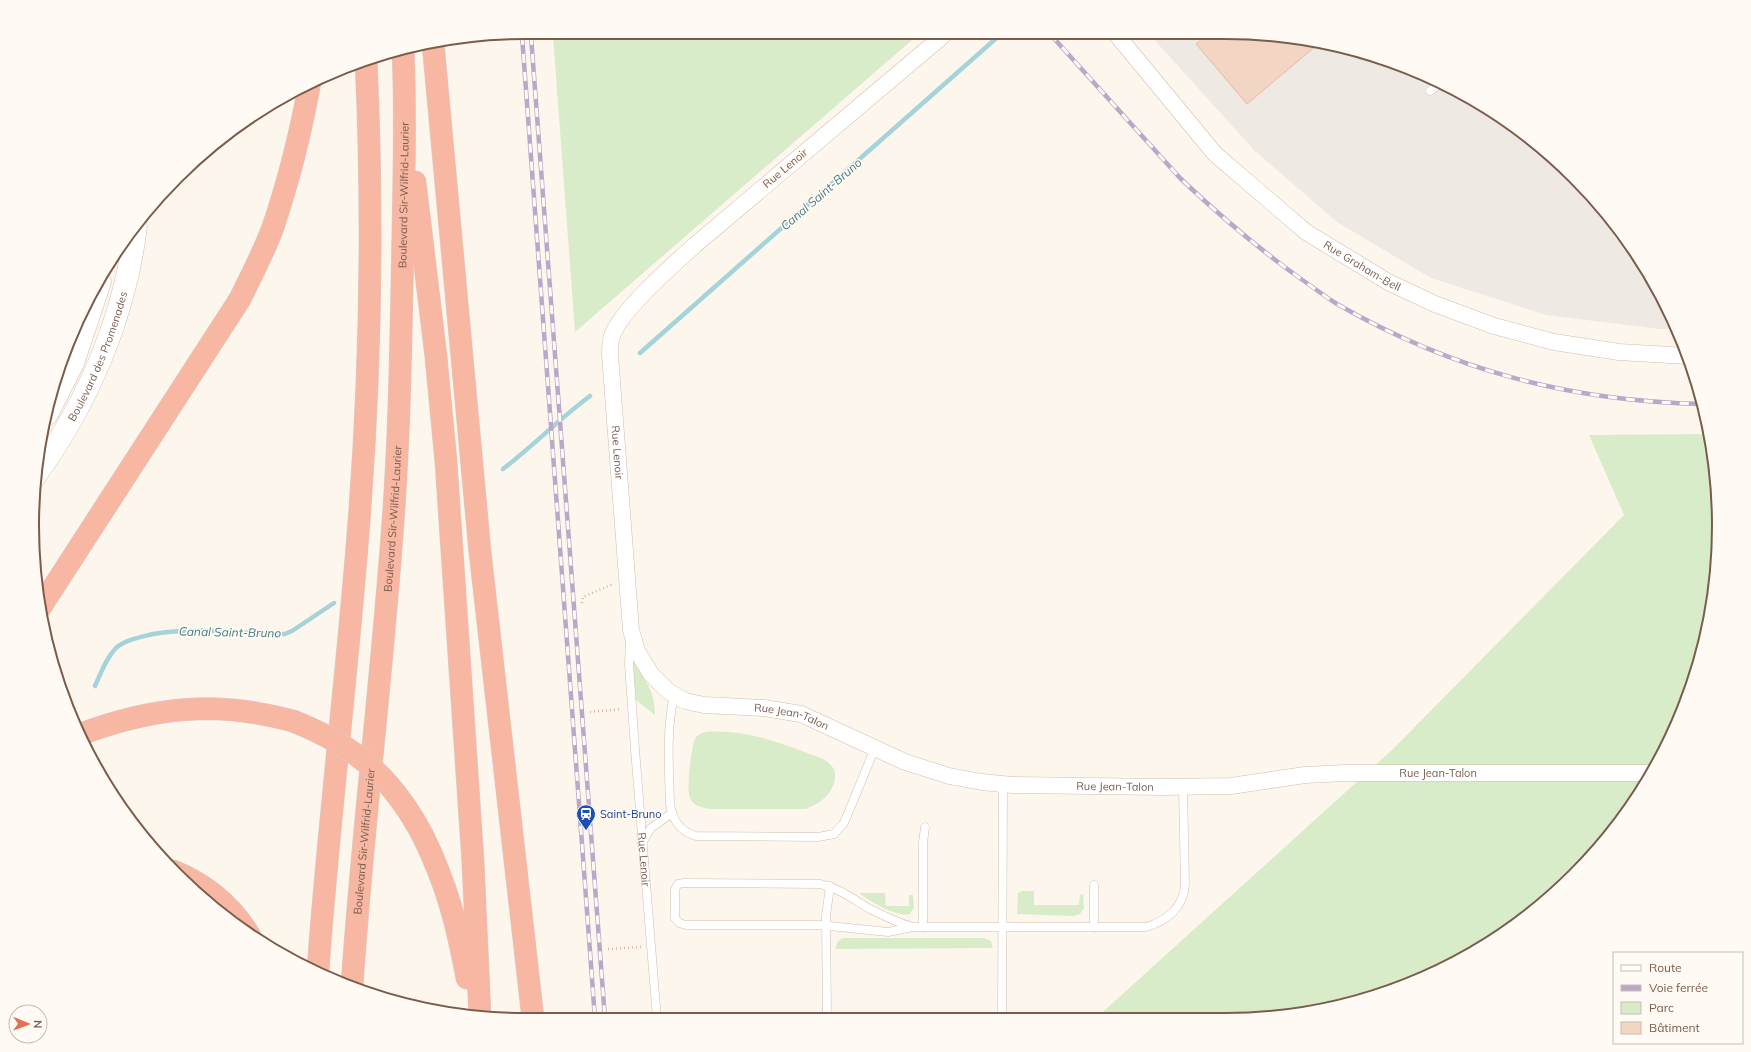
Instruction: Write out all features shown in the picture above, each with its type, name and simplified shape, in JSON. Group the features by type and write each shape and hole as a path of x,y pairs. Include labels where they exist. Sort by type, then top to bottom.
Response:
{"highway":[{"path":"433,48 476,516 532,1013"},
{"name":"Boulevard Sir-Wilfrid-Laurier","path":"352,981 360,877 383,647 395,499 400,388 405,97 403,55"},
{"path":"318,966 356,556 366,404 371,227 366,66"},
{"path":"45,601 240,299 257,265 272,228 290,171 308,91"},
{"path":"405,97 436,357 446,462 474,877 480,1011"},
{"path":"85,733 143,715 198,708 247,710 293,720 338,742 368,763 401,800 423,836 445,884 455,917 473,1010"},
{"path":"192,880 216,896 238,918"}],"street":[{"name":"Rue Lenoir","path":"631,630 610,354 612,336 616,328 627,313 695,245 939,39"},
{"name":"Rue Graham-Bell","path":"1120,39 1215,154 1306,232 1388,282 1435,304 1494,326 1554,342 1619,352 1681,356"},
{"name":"Boulevard des Promenades","path":"43,465 56,446 77,410 104,351 120,303 134,238"},
{"name":"Boulevard des Promenades","path":"58,392 73,363 93,304"},
{"name":"Rue Jean-Talon","path":"631,630 637,652 651,674 674,695 685,701 704,705 764,708 801,714 905,762 949,776 1002,784 1184,787 1231,786 1305,775 1345,772 1645,773"}],"lane":[{"path":"1430,91 1435,87"},
{"name":"Rue Lenoir","path":"631,630 629,664 656,1013"},
{"path":"674,695 670,712 668,735 672,813 674,819 683,830 696,836 828,836 834,834 844,823 875,748"},
{"path":"1002,784 1002,1013"},
{"path":"913,927 892,920 830,886 809,883 684,883 678,884 674,889 675,918 679,923 686,925 826,925 888,932 913,927 1094,927 1152,925 1166,919 1178,907 1184,890 1184,787"},
{"path":"642,843 650,828 672,813"},
{"path":"923,927 923,847 925,827"},
{"path":"1094,885 1094,927"},
{"path":"827,1013 826,925 830,886"}],"path":[{"path":"582,603 583,597 588,594 606,586 627,581"},
{"path":"590,712 632,709"},
{"path":"608,949 651,947"}],"shaded area":[{"path":"1154,39 1257,40 1320,48 1382,65 1440,89 1469,104 1496,121 1546,160 1591,205 1630,255 1647,283 1670,329 1659,329 1546,315 1431,278 1337,222 1255,151"}],"green space":[{"path":"553,39 913,39 575,332"},
{"path":"1703,434 1711,494 1712,526 1708,590 1703,621 1686,683 1662,741 1647,770 1630,797 1591,847 1546,892 1496,931 1440,963 1382,987 1320,1004 1257,1012 1102,1013 1392,750 1624,515 1589,435"},
{"path":"633,661 651,692 655,706 655,715 636,700"},
{"path":"705,732 731,732 757,736 825,760 831,765 835,773 832,788 827,796 806,809 711,809 699,806 693,803 690,798 690,768 695,739 699,734"},
{"path":"1022,891 1034,891 1034,905 1079,905 1080,895 1083,894 1084,908 1080,914 1074,916 1017,914 1018,893"},
{"path":"859,893 885,893 886,906 909,906 909,895 913,895 914,907 910,914 898,914 876,904"},
{"path":"843,938 984,938 991,941 993,948 835,949 838,941"}],"building":[{"path":"1202,39 1225,39 1257,40 1314,47 1247,104 1196,44"}],"waterway":[{"name":"Canal Saint-Bruno","path":"640,353 995,39"},
{"name":"Canal Saint-Bruno","path":"503,469 590,396"},
{"name":"Canal Saint-Bruno","path":"95,686 112,652 120,645 133,639 153,634 203,630 285,634 292,631 334,603"}],"railway":[{"path":"522,39 595,1013"},
{"path":"531,39 605,1013"},
{"path":"1055,39 1181,179 1255,244 1285,268 1337,304 1380,327 1424,347 1468,364 1513,378 1605,396 1653,402 1696,404"}],"place":[{"name":"Saint-Bruno","path":"586,831"}]}
